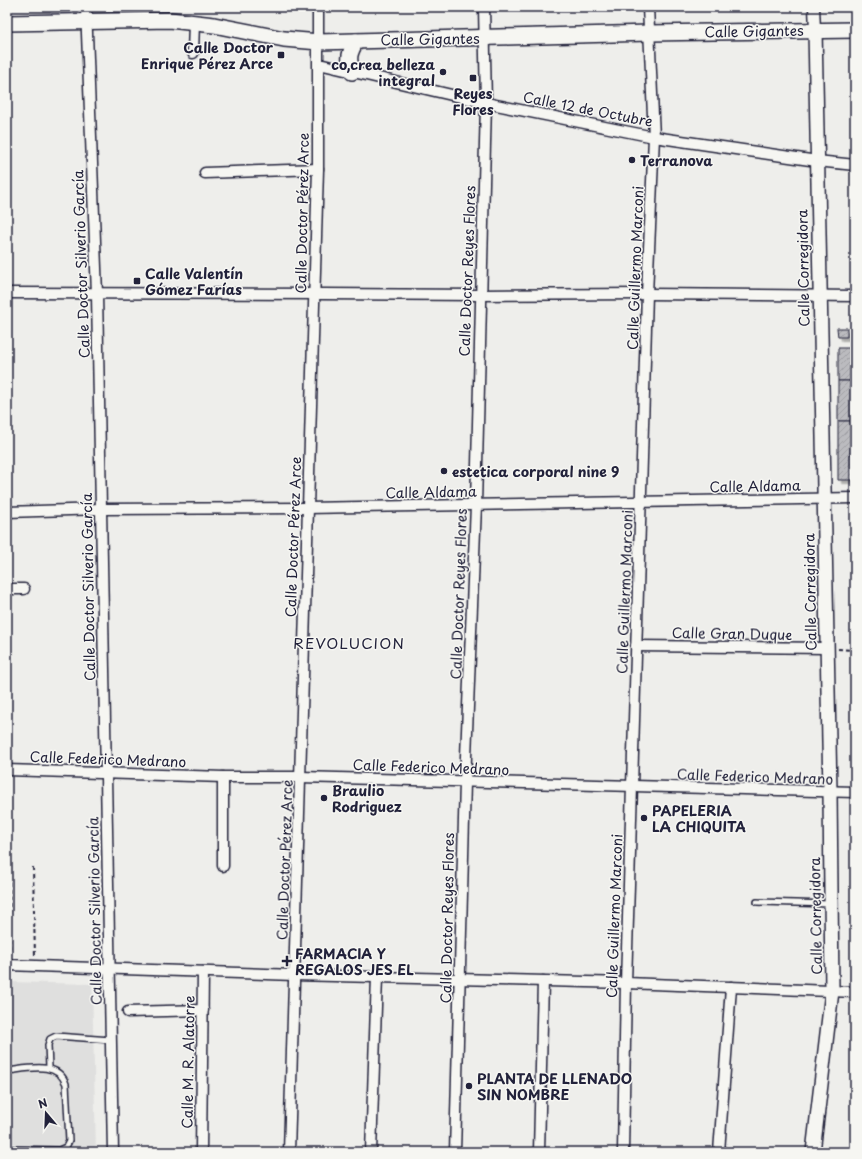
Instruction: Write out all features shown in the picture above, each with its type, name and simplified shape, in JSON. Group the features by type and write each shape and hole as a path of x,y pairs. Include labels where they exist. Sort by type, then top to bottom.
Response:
{"main road":[{"name":"Calle Gigantes","path":"7,23 170,20 214,25 284,39 319,42 649,33 855,30"},
{"path":"352,72 349,56 356,41"}],"street":[{"name":"Calle Doctor Silverio García","path":"86,7 97,294 113,1152"},
{"name":"Calle Doctor Pérez Arce","path":"289,1152 318,169 318,7"},
{"name":"Calle Doctor Reyes Flores","path":"455,1152 465,782 476,505 480,295 486,103 484,7"},
{"name":"Calle Guillermo Marconi","path":"623,1152 626,983 636,646 647,294 654,137 648,7"},
{"path":"814,7 815,30"},
{"path":"193,53 194,22"},
{"name":"Calle Corregidora","path":"813,1152 832,991 830,792 819,296 815,30"},
{"name":"Calle 12 de Octubre","path":"319,64 486,103 654,137 817,161 855,164"},
{"path":"205,173 318,169"},
{"path":"7,294 647,294 855,296"},
{"name":"Calle Aldama","path":"7,512 101,509 307,508 855,498"},
{"path":"7,589 24,589"},
{"name":"Calle Gran Duque","path":"636,646 827,648"},
{"name":"Calle Federico Medrano","path":"7,770 855,792"},
{"path":"223,776 224,866"},
{"path":"8,965 294,975 626,983 855,992"},
{"name":"Calle M. R. Alatorre","path":"201,1152 203,972"},
{"path":"371,1152 377,977"},
{"path":"539,1152 543,981"},
{"path":"719,1152 731,987"},
{"path":"128,1012 202,1010"}],"lane":[{"path":"757,902 831,904"},
{"path":"49,1067 48,1045 50,1039 56,1036 110,1040"},
{"path":"7,1071 49,1067 59,1072 64,1077 66,1084 69,1141 66,1147 59,1150 7,1149"}],"path":[{"path":"827,648 855,650"},
{"path":"33,867 35,966"},
{"path":"8,965 9,875"}],"shaded area":[{"path":"7,982 92,984 96,1152 7,1152"}],"building":[{"path":"852,314 855,314 855,339 851,339"},
{"path":"837,328 847,328 847,337 838,337"},
{"path":"838,348 852,348 851,381 838,381"},
{"path":"852,348 855,348 855,455 851,455 851,421 838,421 838,381 851,381"},
{"path":"838,421 851,421 851,455 855,455 855,480 838,480"}],"place":[{"name":"Calle Doctor Enrique Pérez Arce","path":"281,55"},
{"name":"co,crea belleza integral","path":"443,72"},
{"name":"Reyes Flores","path":"473,78"},
{"name":"Terranova","path":"632,160"},
{"name":"Calle Valentín Gómez Farías","path":"137,281"},
{"name":"estetica corporal nine 9","path":"444,471"},
{"name":"Braulio Rodriguez","path":"324,798"},
{"name":"PAPELERIA LA CHIQUITA","path":"644,818"},
{"name":"FARMACIA Y REGALOS JES EL","path":"287,961"},
{"name":"PLANTA DE LLENADO SIN NOMBRE","path":"469,1086"}],"district":[{"name":"REVOLUCION","path":"349,642"}]}
